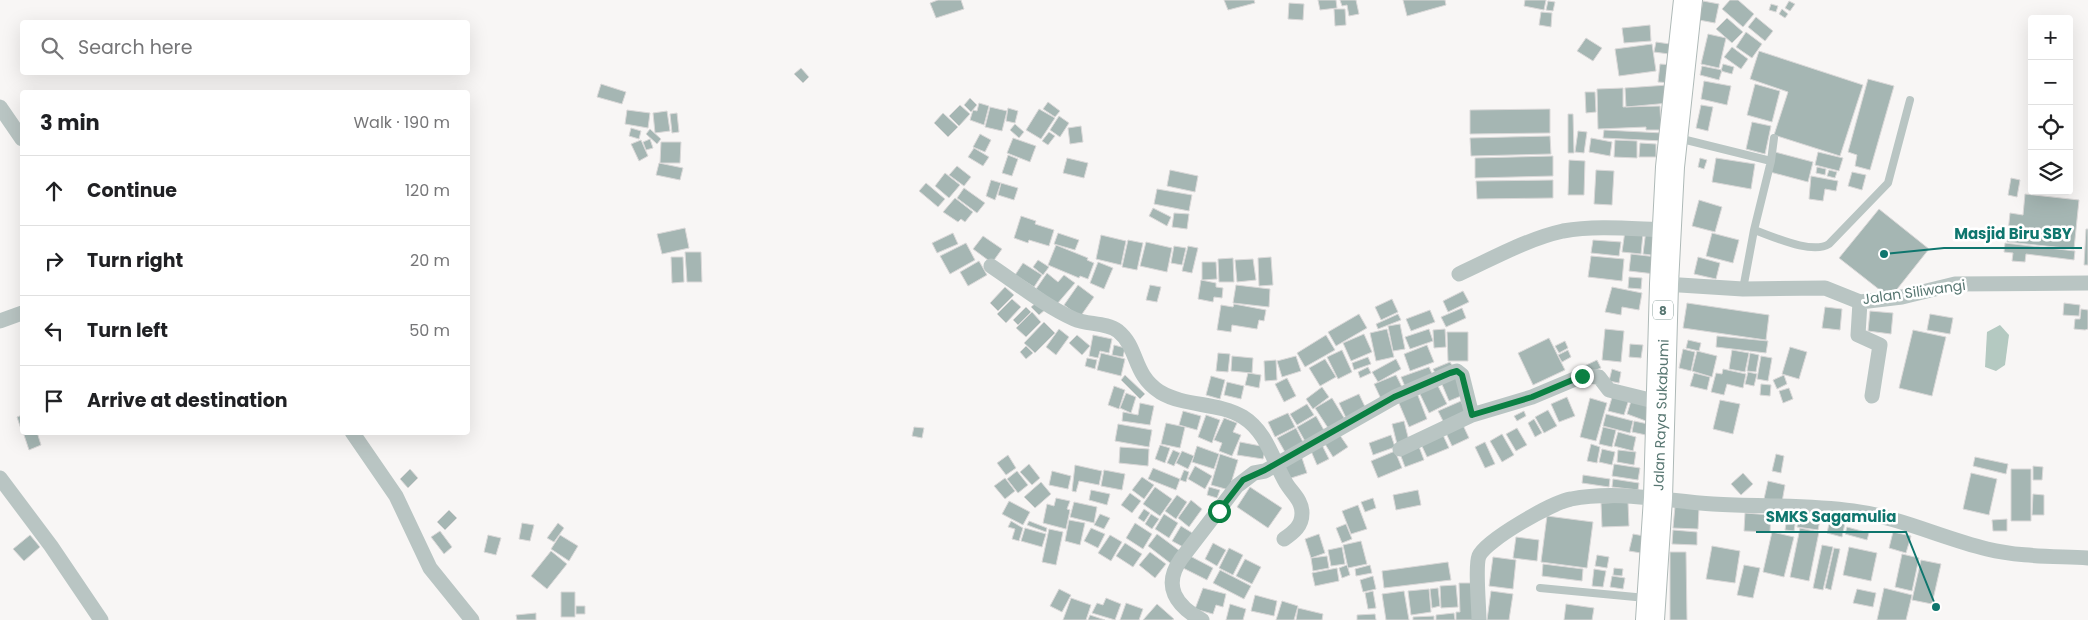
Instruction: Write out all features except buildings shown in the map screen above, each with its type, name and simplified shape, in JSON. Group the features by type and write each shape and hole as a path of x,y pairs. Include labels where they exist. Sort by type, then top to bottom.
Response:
{"highway":[{"name":"Jalan Raya Sukabumi","path":"1650,609 1658,498 1667,230 1688,0"}],"street":[{"path":"0,107 20,136"},
{"path":"1459,274 1525,244 1561,232 1599,228 1667,230"},
{"path":"991,266 1073,319 1116,330 1128,343 1138,369 1151,385 1171,397 1227,410 1244,418 1264,439 1286,482 1299,500 1302,510 1296,530 1284,539"},
{"name":"Jalan Siliwangi","path":"1664,284 1743,289 1825,288 1860,302 1902,297 1955,284 2088,282"},
{"path":"1860,302 1858,335 1880,345 1872,396"},
{"path":"0,321 20,314"},
{"path":"1195,619 1178,601 1174,593 1172,578 1176,566 1243,480 1394,397 1453,372 1457,371 1462,375 1472,415"},
{"path":"1400,449 1472,415 1532,397 1582,376 1599,377 1609,390 1662,403"},
{"path":"354,435 396,496 430,568 472,620"},
{"path":"0,478 51,546 101,620"},
{"path":"1480,620 1478,559 1483,550 1508,531 1553,504 1569,499 1608,496 1658,498 1713,504 1804,506 1854,511 1896,521 1987,549 2026,555 2088,558"}],"lane":[{"path":"1754,230 1810,248 1823,248 1829,244 1888,183 1910,100"},
{"path":"1674,137 1771,161"},
{"path":"1743,289 1754,230 1771,161 1774,138"},
{"path":"1540,588 1650,609"}],"shaded area":[{"path":"2000,325 2009,335 2005,365 1996,371 1985,367 1987,332"}],"place":[{"name":"Masjid Biru SBY","path":"1884,254"},
{"name":"SMKS Sagamulia","path":"1936,607"}],"route":[{"path":"1219,511 1231,493 1243,480 1265,470 1394,397 1450,373 1457,371 1462,375 1472,415 1532,397 1582,376"}]}
